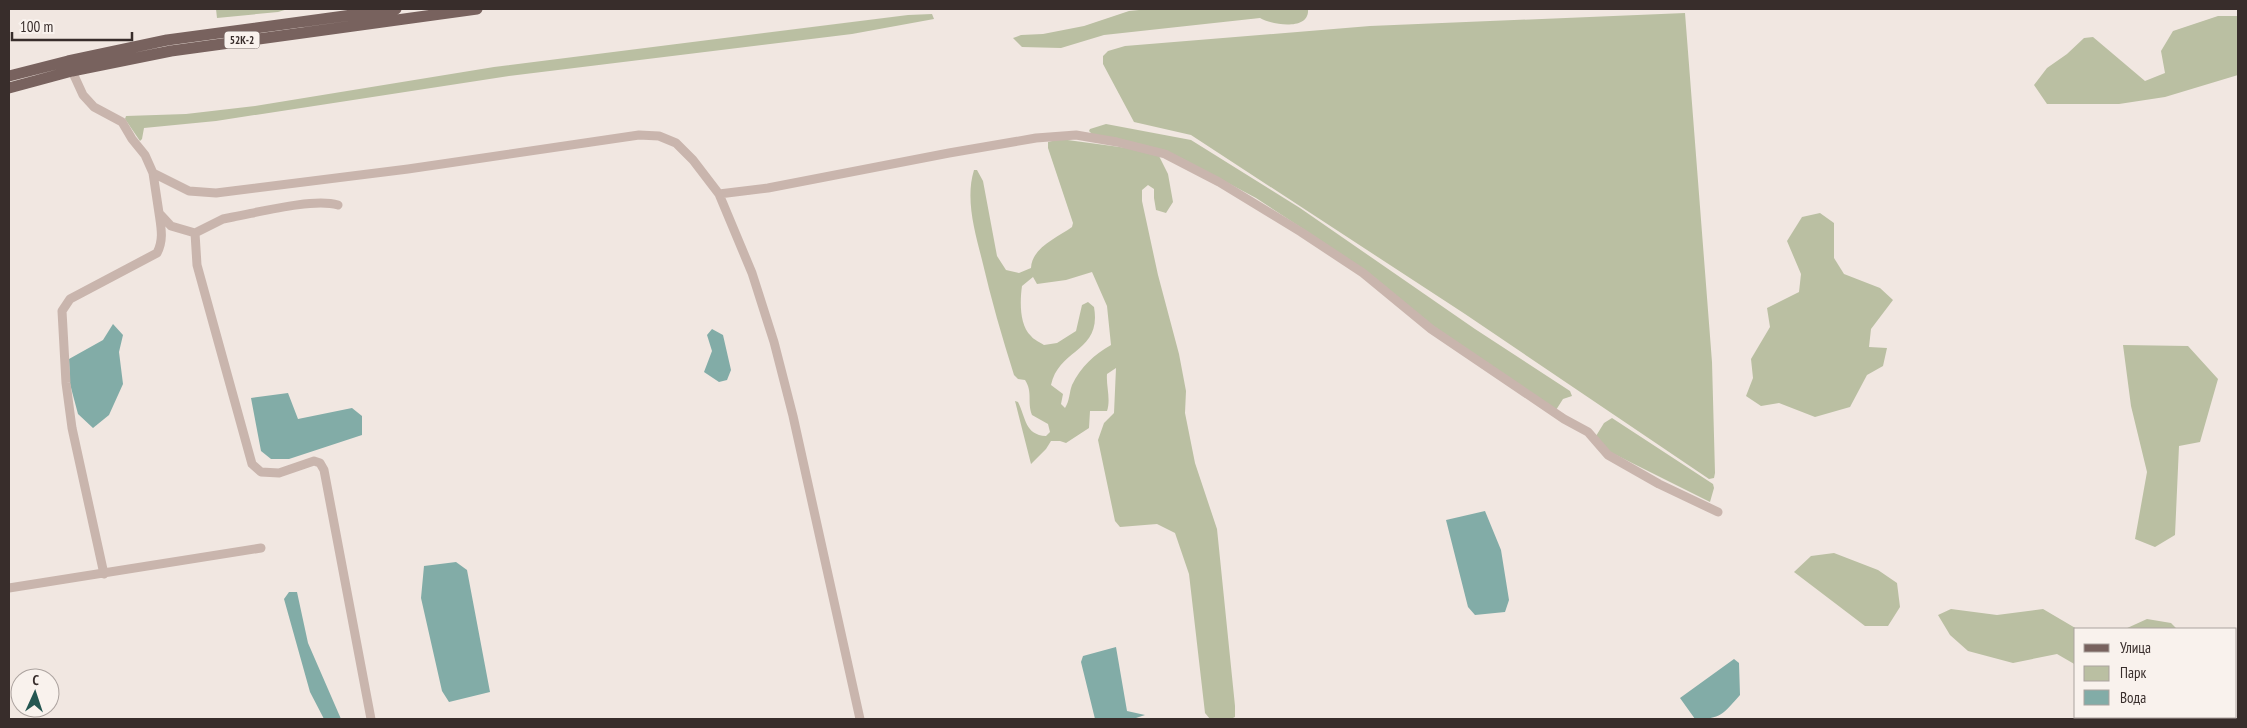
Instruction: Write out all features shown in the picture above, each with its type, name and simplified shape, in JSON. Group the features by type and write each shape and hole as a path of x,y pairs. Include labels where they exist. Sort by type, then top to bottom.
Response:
{"main road":[{"name":"52К-2","path":"9,76 68,61 167,40 396,9"},
{"name":"52К-2","path":"9,88 72,71 171,51 477,9"}],"street":[{"path":"72,71 83,95 94,107 122,122 132,139 145,155 153,173 162,232 161,246 157,253 70,299 62,311 66,383 72,428 104,574"},
{"path":"153,173 190,191 216,193 639,135 659,136 676,144 692,160 719,194 752,273 774,342 823,550 860,719"},
{"path":"719,194 768,188 931,156 1036,138 1076,135 1118,142 1165,154 1220,182 1302,232 1363,273 1431,329 1564,419 1588,432 1608,455 1659,484 1718,512"},
{"path":"158,213 171,226 195,233 223,219 311,204 329,203 338,205"},
{"path":"195,233 197,265 252,464 261,472 279,473 314,461 320,463 324,470 372,719"},
{"path":"9,588 261,548"}],"green space":[{"path":"216,9 288,9 278,12 217,18"},
{"path":"1149,9 1308,9 1307,16 1303,21 1297,23 1273,23 1260,18 1104,35 1061,48 1022,47 1013,38 1021,35 1043,34 1084,26 1129,11"},
{"path":"1685,13 1712,362 1715,473 1714,478 1709,479 1465,314 1191,135 1134,122 1103,64 1103,56 1108,51 1125,46 1370,26"},
{"path":"932,14 934,19 852,34 509,76 216,121 144,128 140,141 125,119 126,116 186,114 255,106 494,67 908,15"},
{"path":"2218,16 2238,16 2238,75 2165,97 2119,104 2047,104 2034,85 2047,68 2067,54 2084,38 2093,37 2145,81 2165,73 2161,51 2173,31"},
{"path":"1106,124 1191,140 1300,208 1475,329 1570,391 1572,396 1563,399 1556,410 1433,326 1326,244 1256,198 1181,158 1093,135 1089,131"},
{"path":"1060,139 1142,150 1159,156 1168,174 1173,202 1166,213 1156,210 1154,189 1148,185 1142,190 1142,201 1158,275 1179,354 1186,391 1185,413 1195,463 1217,529 1235,706 1235,717 1231,719 1210,719 1205,713 1189,574 1175,533 1157,524 1120,527 1115,521 1098,440 1104,423 1114,413 1116,368 1107,374 1109,402 1107,411 1090,411 1089,428 1066,443 1051,441 1031,464 1015,401 1018,402 1027,425 1034,433 1046,436 1050,432 1048,424 1032,415 1029,389 1025,380 1018,379 1014,375 993,304 977,238 970,192 974,170 977,170 983,181 997,256 1006,270 1019,273 1031,268 1032,261 1040,249 1072,227 1073,223 1048,148 1048,142","holes":["1092,272 1107,306 1111,345 1094,357 1080,372 1072,385 1065,408 1061,404 1063,394 1051,385 1055,373 1062,364 1086,342 1092,333 1095,322 1094,307 1088,302 1082,305 1076,331 1057,343 1044,345 1032,337 1024,326 1021,305 1022,286 1033,277 1037,284 1066,280"]},
{"path":"1820,213 1834,223 1834,258 1844,274 1880,288 1893,300 1871,329 1869,347 1887,348 1883,366 1867,375 1850,407 1815,417 1779,403 1761,406 1746,396 1753,378 1751,359 1770,327 1767,308 1799,292 1801,274 1787,241 1802,217"},
{"path":"2123,345 2188,346 2218,379 2200,442 2179,446 2175,535 2155,547 2135,539 2147,472 2131,406"},
{"path":"1612,418 1713,484 1714,488 1710,502 1610,452 1596,436 1604,423"},
{"path":"1834,553 1878,570 1897,583 1900,607 1888,626 1865,626 1794,572 1811,556"},
{"path":"1951,609 1997,615 2043,609 2075,628 2074,664 2057,654 2013,663 1968,651 1950,635 1938,615"},
{"path":"2147,619 2171,623 2176,628 2127,628"}],"water":[{"path":"113,324 123,335 119,352 123,384 109,415 93,428 78,414 70,384 69,359 103,340"},
{"path":"712,329 723,335 731,370 727,380 719,382 704,372 712,351 707,335"},
{"path":"288,393 298,419 352,408 362,416 362,435 289,459 271,459 261,451 251,398"},
{"path":"1485,511 1501,550 1509,600 1505,612 1475,615 1468,607 1446,520"},
{"path":"456,562 467,570 490,692 449,702 442,691 421,598 424,566"},
{"path":"289,592 297,592 308,643 341,719 324,719 310,692 284,599"},
{"path":"1116,647 1127,711 1145,715 1133,719 1095,719 1081,662 1083,656"},
{"path":"1734,659 1739,663 1740,695 1721,714 1711,718 1695,719 1680,698"}]}
